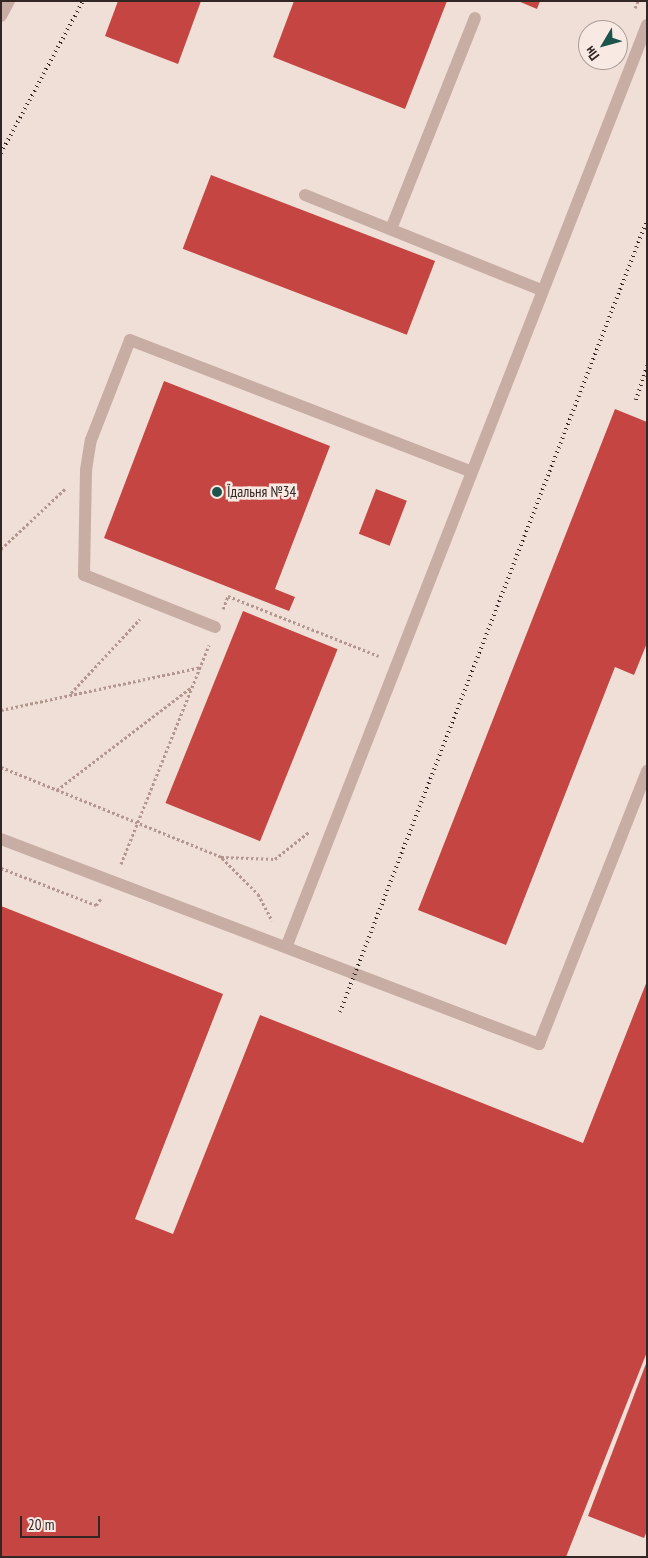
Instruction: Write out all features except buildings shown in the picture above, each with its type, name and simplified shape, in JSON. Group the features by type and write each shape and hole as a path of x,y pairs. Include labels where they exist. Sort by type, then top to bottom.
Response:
{"lane":[{"path":"1,16 9,1"},
{"path":"391,229 475,18"},
{"path":"287,945 469,471 647,25"},
{"path":"305,194 541,290"},
{"path":"215,627 84,575 86,470 92,440 130,340 469,471"},
{"path":"1,839 287,945 539,1044 647,771"}],"path":[{"path":"1,549 86,470"},
{"path":"115,881 228,596 379,657"},
{"path":"70,693 155,603"},
{"path":"1,710 70,693 201,667"},
{"path":"57,790 193,686"},
{"path":"1,767 221,857 275,859 310,831"},
{"path":"221,857 258,894 287,945"},
{"path":"1,868 96,905"}],"railway":[{"path":"1,153 83,1"},
{"path":"340,1012 647,220"},
{"path":"636,400 647,366"}],"place":[{"name":"Їдальня №34","path":"217,492"}]}
